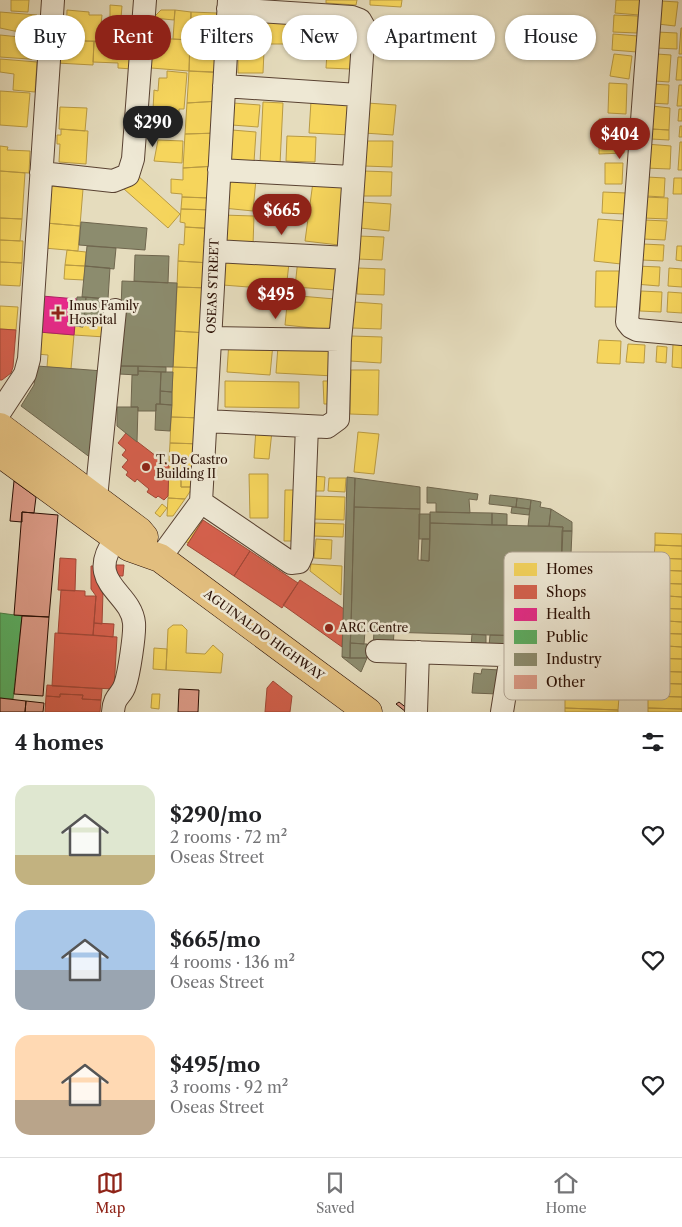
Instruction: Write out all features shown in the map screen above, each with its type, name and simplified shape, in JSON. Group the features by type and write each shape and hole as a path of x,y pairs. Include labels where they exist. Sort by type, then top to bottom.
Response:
{"highway":[{"name":"AGUINALDO HIGHWAY","path":"0,427 139,531 160,558 368,712"},
{"name":"AGUINALDO HIGHWAY","path":"0,453 129,547 160,558"}],"street":[{"path":"0,412 25,374 29,359 53,0"},
{"path":"42,173 113,181 128,174 133,159 144,0"},
{"path":"651,0 627,322 637,330 682,334"},
{"path":"206,422 328,427 338,419 340,340 348,258 352,177 364,27 360,20 352,17 229,4"},
{"name":"OSEAS STREET","path":"201,502 212,338 219,170 229,4"},
{"path":"224,86 358,95"},
{"path":"219,170 352,177"},
{"path":"215,251 348,258"},
{"path":"96,498 115,310"},
{"path":"212,338 340,340"},
{"path":"160,558 201,502 291,563 299,562 302,555 307,426"},
{"path":"113,712 115,699 125,685 134,623 130,612 108,582 106,575 107,550 116,538"},
{"path":"377,651 504,656"},
{"path":"416,712 418,652"},
{"path":"502,712 504,700"}],"building: Homes":[{"path":"11,0 29,0 28,12 11,11"},
{"path":"326,0 357,0 356,5 326,3"},
{"path":"370,0 402,0 401,7 370,5"},
{"path":"616,0 640,0 639,15 615,13"},
{"path":"661,1 678,2 675,26 658,24"},
{"path":"110,5 122,6 121,15 110,15"},
{"path":"67,10 89,12 89,15 95,15 95,42 85,41 85,15 67,15"},
{"path":"161,10 175,10 174,20 171,20 171,15 156,15"},
{"path":"175,10 191,12 191,15 181,15 181,39 173,39"},
{"path":"0,12 37,15 15,15 15,31 0,28"},
{"path":"191,12 217,13 218,15 191,15"},
{"path":"614,15 638,16 637,33 613,32"},
{"path":"272,17 282,17 282,44 272,44"},
{"path":"681,28 682,54 679,54"},
{"path":"657,32 677,33 677,49 656,48"},
{"path":"613,34 638,36 637,52 612,50"},
{"path":"0,35 15,36 15,58 0,57"},
{"path":"171,39 181,40 181,60 189,60 189,71 151,68 152,60 171,60"},
{"path":"85,41 94,41 93,65 57,63 57,60 85,60"},
{"path":"94,41 95,60 133,60 132,69 118,68 118,63 93,62"},
{"path":"614,54 632,56 629,79 610,76"},
{"path":"657,54 671,55 669,82 655,81"},
{"path":"678,57 682,57 682,80 676,80"},
{"path":"0,59 37,62 35,92 13,90 14,74 0,72"},
{"path":"189,60 221,60 220,72 189,71"},
{"path":"238,60 264,60 263,73 238,73"},
{"path":"327,60 350,60 350,69 326,68"},
{"path":"167,71 187,73 184,109 179,109 179,113 153,110 154,90 158,91 159,78 167,78"},
{"path":"189,71 222,73 220,101 187,103"},
{"path":"609,83 627,84 626,114 608,113"},
{"path":"651,84 669,85 668,104 650,103"},
{"path":"679,85 682,85 682,106 677,106"},
{"path":"0,91 30,93 27,127 0,125"},
{"path":"220,101 219,133 185,134 187,103"},
{"path":"311,101 352,103 350,135 309,133"},
{"path":"263,102 283,103 280,164 260,163"},
{"path":"233,103 260,105 258,127 232,125"},
{"path":"367,103 396,105 393,135 364,133"},
{"path":"652,106 670,108 669,130 651,129"},
{"path":"60,107 87,108 85,131 59,129"},
{"path":"679,109 682,109 682,121 678,121"},
{"path":"599,119 623,119 624,153 599,154"},
{"path":"680,126 682,126 682,137 679,137"},
{"path":"61,129 88,131 86,164 59,162 60,144 57,144 57,135 61,135"},
{"path":"651,129 669,130 669,140 651,139"},
{"path":"232,130 256,132 254,162 230,160"},
{"path":"219,133 217,166 183,168 185,134"},
{"path":"287,136 316,137 315,162 286,161"},
{"path":"158,140 183,141 182,163 154,161"},
{"path":"365,141 393,141 392,167 364,166"},
{"path":"680,142 682,142 682,170 678,170"},
{"path":"646,144 671,146 670,169 644,168"},
{"path":"0,146 8,147 7,150 30,151 29,173 0,171"},
{"path":"605,163 623,163 622,184 605,184"},
{"path":"215,166 207,198 182,197 182,194 171,193 171,179 183,180 183,168"},
{"path":"0,171 25,173 22,219 0,218"},
{"path":"364,171 392,172 391,196 363,196"},
{"path":"137,175 180,214 168,228 124,189"},
{"path":"226,176 256,179 253,211 223,208"},
{"path":"647,177 665,178 664,197 646,196"},
{"path":"674,178 682,178 682,194 673,194"},
{"path":"313,182 347,187 339,245 305,241"},
{"path":"49,186 83,189 80,226 46,223"},
{"path":"603,192 626,193 625,214 602,213"},
{"path":"182,197 213,198 212,210 181,209"},
{"path":"645,197 668,198 667,219 644,218"},
{"path":"362,202 391,204 389,231 360,228"},
{"path":"181,209 215,210 214,229 185,227 185,223 180,222"},
{"path":"222,215 254,216 253,245 221,245"},
{"path":"0,218 22,219 20,241 0,240"},
{"path":"598,219 625,221 621,264 594,261"},
{"path":"644,220 667,221 665,240 643,239"},
{"path":"46,223 80,226 78,251 44,248"},
{"path":"185,227 205,228 204,242 211,242 210,263 178,261 179,244 184,245"},
{"path":"358,236 384,237 382,260 357,259"},
{"path":"0,240 23,241 22,263 0,262"},
{"path":"643,244 664,245 663,261 642,260"},
{"path":"677,246 682,246 682,261 676,260"},
{"path":"67,250 86,252 85,266 65,265"},
{"path":"225,258 289,263 286,290 223,285"},
{"path":"298,259 339,263 336,290 295,287"},
{"path":"178,261 210,263 209,288 177,287"},
{"path":"0,262 22,263 20,286 0,285"},
{"path":"65,265 85,266 84,280 64,279"},
{"path":"636,266 660,267 659,286 635,284"},
{"path":"358,268 385,269 384,295 357,294"},
{"path":"669,268 682,269 682,287 668,286"},
{"path":"596,271 619,271 619,307 595,307"},
{"path":"177,287 209,288 207,333 175,331"},
{"path":"641,291 662,292 661,312 640,311"},
{"path":"668,292 682,293 682,313 667,312"},
{"path":"288,295 335,299 332,330 285,325"},
{"path":"354,302 382,304 381,329 352,328"},
{"path":"0,306 18,307 16,330 0,329"},
{"path":"84,321 106,323 105,337 74,335 75,326 83,327"},
{"path":"175,331 207,333 205,368 173,367"},
{"path":"39,332 74,335 71,369 47,367 48,355 37,354"},
{"path":"351,336 382,337 381,363 350,361"},
{"path":"229,340 273,344 270,375 227,372"},
{"path":"599,340 621,341 620,364 597,363"},
{"path":"628,344 645,345 644,363 626,362"},
{"path":"673,344 682,345 682,368 672,367"},
{"path":"278,346 335,350 334,376 276,373"},
{"path":"657,346 667,347 666,363 656,362"},
{"path":"173,367 203,368 203,418 171,417"},
{"path":"351,370 379,370 378,415 350,414"},
{"path":"225,381 299,382 299,408 225,407"},
{"path":"323,381 334,381 335,404 324,404"},
{"path":"171,417 203,418 202,444 170,443"},
{"path":"256,429 272,431 269,459 254,458"},
{"path":"358,432 379,434 374,474 354,472"},
{"path":"170,443 202,444 201,458 188,457 188,460 169,460"},
{"path":"169,460 201,461 193,487 181,487 181,478 168,478"},
{"path":"249,474 268,474 268,518 250,518"},
{"path":"313,476 325,477 324,491 312,491"},
{"path":"168,478 181,478 181,487 193,487 185,499 168,498"},
{"path":"329,478 346,478 345,492 328,491"},
{"path":"285,490 298,490 297,541 284,541"},
{"path":"313,496 345,497 344,520 312,519"},
{"path":"168,498 185,499 173,516 167,516"},
{"path":"162,504 167,508 160,517 155,513"},
{"path":"199,519 202,521 188,543 185,541"},
{"path":"315,523 344,524 343,537 314,536"},
{"path":"655,533 682,534 682,546 655,545"},
{"path":"316,539 332,540 331,559 314,558"},
{"path":"655,545 682,546 682,559 670,559 670,552 654,552"},
{"path":"670,559 682,559 682,571 670,571"},
{"path":"311,564 342,566 341,595 310,571"},
{"path":"670,571 682,571 682,584 670,584"},
{"path":"670,584 682,584 682,597 670,596"},
{"path":"670,596 682,597 682,609 670,609"},
{"path":"670,609 682,609 682,622 670,621"},
{"path":"670,621 682,622 682,634 670,634"},
{"path":"173,625 182,625 187,630 186,653 205,654 213,645 223,654 221,673 166,670 168,629"},
{"path":"670,634 682,634 682,647 670,646"},
{"path":"670,646 682,647 682,659 670,659"},
{"path":"154,648 167,649 166,670 153,669"},
{"path":"670,659 682,659 682,672 670,672"},
{"path":"670,672 682,672 682,684 670,684"},
{"path":"670,684 682,684 682,697 670,697"},
{"path":"152,694 160,694 159,709 151,708"},
{"path":"670,697 682,697 682,709 648,708 648,700 670,700"},
{"path":"565,700 619,700 618,710 565,708"},
{"path":"565,708 618,710 618,712 565,712"},
{"path":"648,708 682,709 682,712 648,712"}],"building: Shops":[{"path":"0,329 16,330 13,367 11,373 2,380 0,380"},
{"name":"T. De Castro Building II","path":"126,433 169,466 168,496 164,500 158,496 156,498 147,492 149,489 137,479 135,482 126,475 128,472 122,467 128,460 122,455 126,450 118,443"},
{"path":"203,520 250,551 234,576 187,545"},
{"path":"250,551 298,583 282,608 234,576"},
{"path":"60,558 76,559 75,591 58,590"},
{"path":"114,565 124,565 123,576 113,576"},
{"path":"91,566 99,566 99,586 103,592 102,624 94,623 96,596 91,589"},
{"name":"ARC Centre","path":"300,580 344,609 342,647 283,605"},
{"path":"61,590 85,591 85,596 96,596 93,635 58,633"},
{"path":"94,623 114,624 113,637 93,635"},
{"path":"55,633 117,637 114,689 52,686"},
{"path":"273,681 292,696 290,712 265,712 267,688"},
{"path":"47,685 102,689 101,700 82,699 83,695 60,694 60,697 46,696"},
{"path":"60,694 83,695 82,699 101,700 100,712 45,712 46,696 60,697"}],"building: Health":[{"name":"Imus Family Hospital","path":"42,296 77,299 74,335 39,332"}],"building: Public":[{"path":"0,613 22,616 13,699 0,698"}],"building: Industry":[{"path":"81,222 147,228 145,250 79,245"},
{"path":"87,246 116,248 114,269 85,266"},
{"path":"135,255 169,256 168,283 134,281"},
{"path":"85,266 110,268 108,299 82,297"},
{"path":"122,281 177,283 173,367 119,366"},
{"path":"77,297 86,297 83,327 75,326"},
{"path":"86,297 108,299 106,323 84,321"},
{"path":"37,366 103,371 95,461 21,406 34,385"},
{"path":"119,366 138,366 138,375 119,374"},
{"path":"138,366 166,367 166,372 138,371"},
{"path":"138,371 161,372 160,404 156,404 156,411 138,411 138,407 131,407 132,375 138,375"},
{"path":"161,372 173,372 172,392 160,391"},
{"path":"160,391 172,392 172,405 160,404"},
{"path":"156,404 172,405 170,431 155,430"},
{"path":"117,407 138,407 137,442 117,426"},
{"path":"347,477 355,478 350,658 342,657"},
{"path":"355,478 420,487 420,509 354,507"},
{"path":"427,487 478,494 477,500 469,499 470,513 436,512 436,503 427,503"},
{"path":"490,495 517,498 516,507 489,504"},
{"path":"517,498 531,500 530,509 516,507"},
{"path":"531,500 541,502 540,507 551,509 549,526 528,526"},
{"path":"354,507 420,509 418,560 429,561 430,523 563,527 562,552 504,552 504,635 351,631"},
{"path":"512,507 530,509 529,515 511,513"},
{"path":"551,509 572,522 572,531 562,531 563,527 549,526"},
{"path":"430,512 492,513 492,525 430,523"},
{"path":"492,513 507,514 507,525 492,525"},
{"path":"419,514 430,514 430,539 419,539"},
{"path":"562,531 572,531 571,552 561,552"},
{"path":"422,539 430,539 429,561 421,560"},
{"path":"351,631 365,631 364,644 350,643"},
{"path":"374,631 394,632 393,648 373,647"},
{"path":"472,634 486,635 486,647 471,646"},
{"path":"490,635 504,635 504,646 489,646"},
{"path":"350,643 367,644 367,658 350,658"},
{"path":"342,657 350,658 367,658 361,672"},
{"path":"482,669 500,670 498,694 472,693 474,673 481,674"}],"building: Other":[{"path":"14,481 36,497 34,513 22,512 22,522 10,521"},
{"path":"22,512 58,515 49,617 14,615"},
{"path":"22,616 49,617 43,696 14,694"},
{"path":"179,689 199,690 198,712 178,712"},
{"path":"0,698 26,701 25,712 0,712"},
{"path":"26,701 44,703 43,712 25,712"},
{"path":"399,702 408,709 406,712 396,704"}],"place":[{"name":"Imus Family Hospital","path":"58,313"},
{"name":"T. De Castro Building II","path":"146,467"},
{"name":"ARC Centre","path":"329,628"}]}
